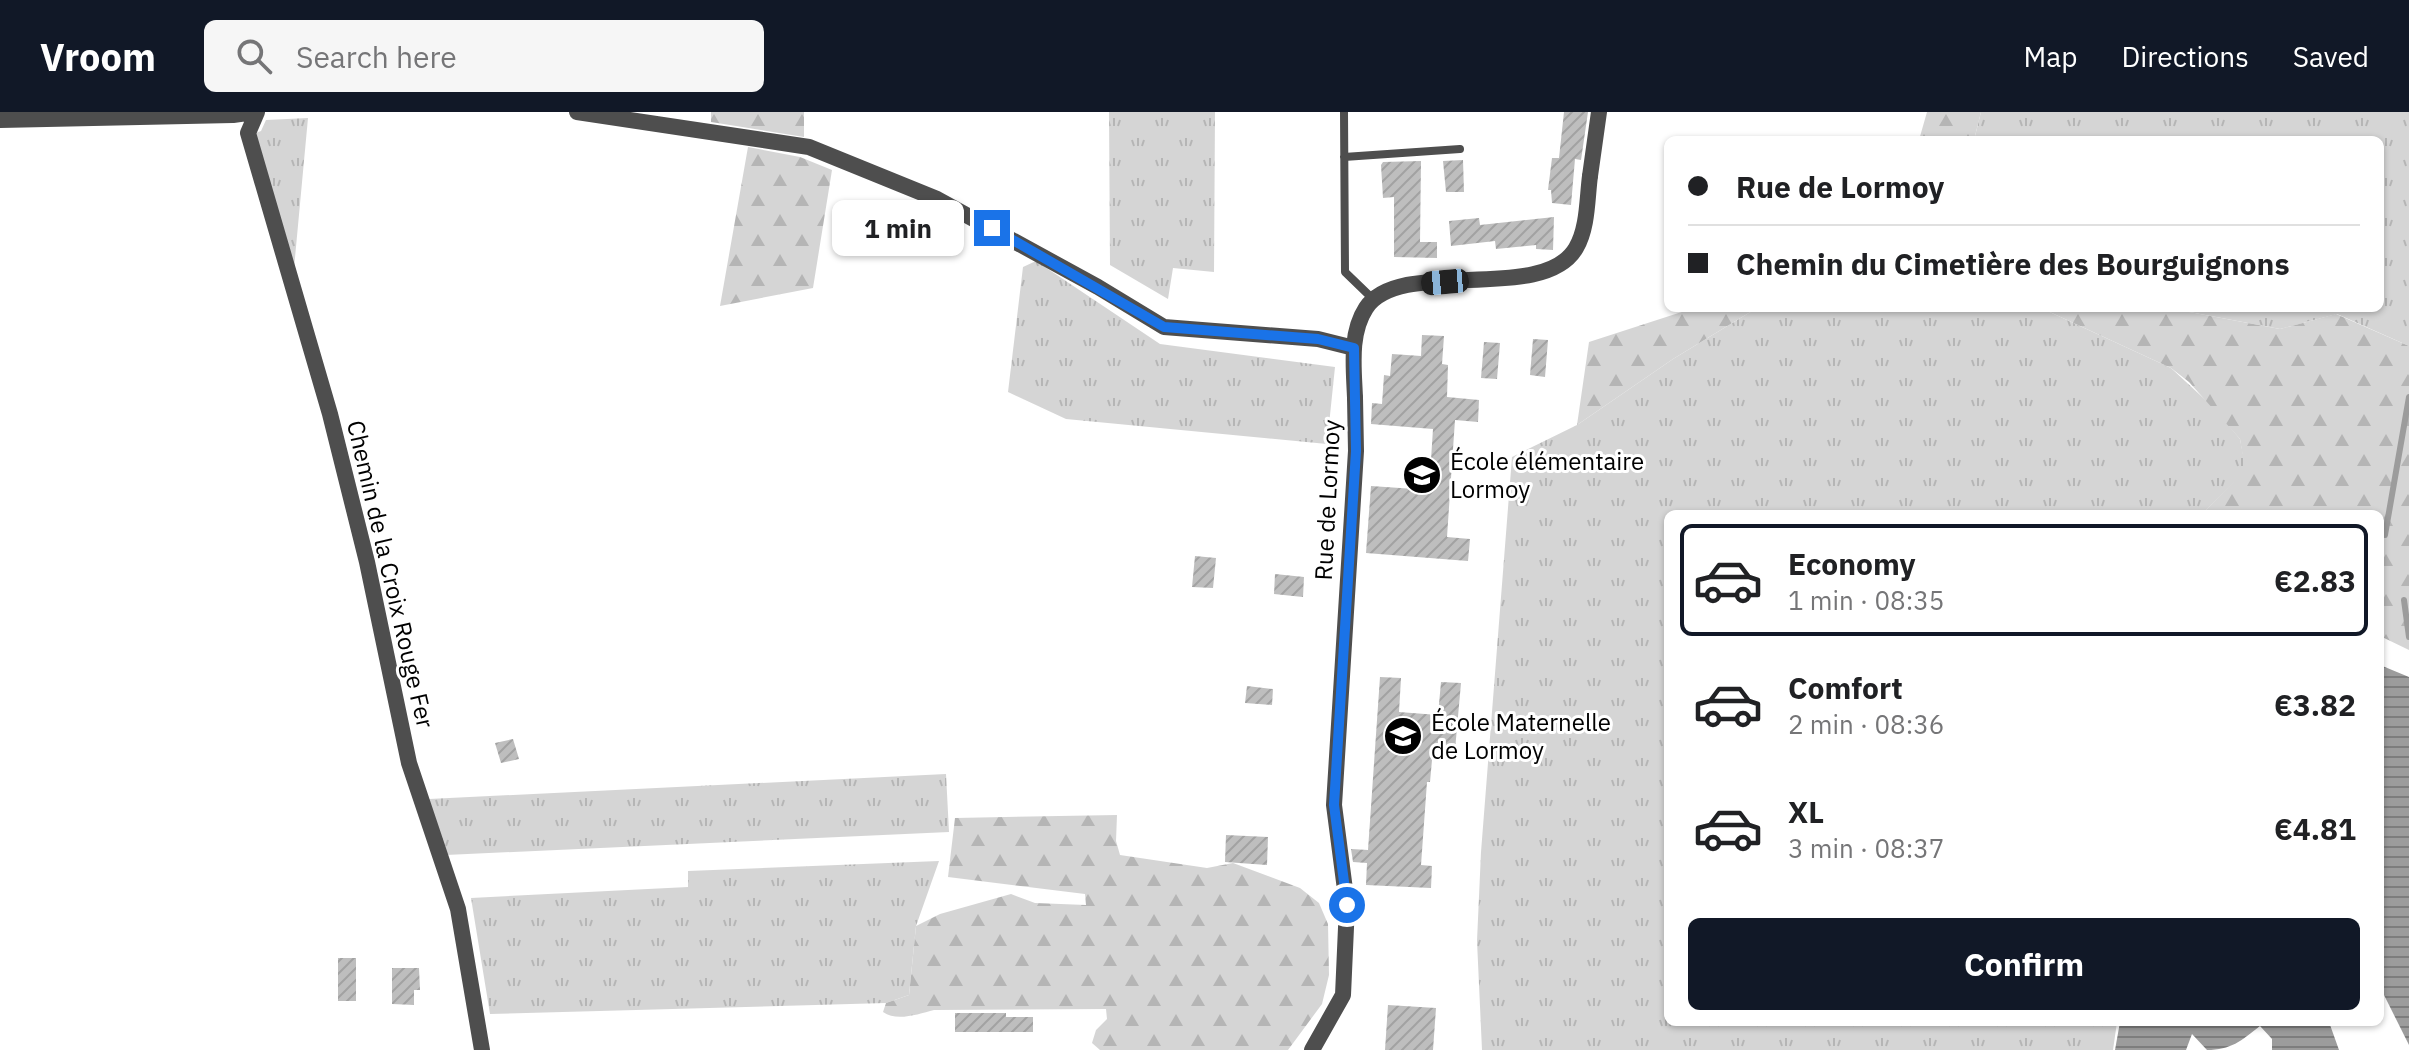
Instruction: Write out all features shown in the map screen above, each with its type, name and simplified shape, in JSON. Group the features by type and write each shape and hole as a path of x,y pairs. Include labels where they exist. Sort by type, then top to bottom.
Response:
{"street":[{"path":"0,120 255,112"},
{"name":"Chemin de la Croix Rouge Fer","path":"255,112 248,133 330,414 367,562 409,763 458,909 482,1050"},
{"path":"577,112 809,147 937,199 1098,287 1164,327 1318,339 1354,348"},
{"path":"1374,300 1397,287 1522,276 1562,262 1576,249 1580,239 1599,112"},
{"name":"Rue de Lormoy","path":"1312,1050 1343,995 1347,905 1334,805 1356,451 1354,348 1361,319 1374,300"}],"lane":[{"path":"1344,112 1345,272 1374,300"},
{"path":"1344,157 1460,149"}],"green space":[{"path":"711,112 804,112 804,137 711,122"},
{"path":"1109,112 1215,112 1214,272 1173,268 1168,299 1110,265"},
{"path":"1927,112 1981,112 1975,136 1920,136"},
{"path":"1981,112 2409,112 2409,346 2337,314 2280,329 2189,312 2384,312 2384,136 1975,136"},
{"path":"308,118 293,279 253,134 261,131 266,120"},
{"path":"748,147 800,157 832,170 813,288 720,306"},
{"path":"1036,261 1160,344 1335,367 1327,444 1066,419 1008,392 1023,267"},
{"path":"1682,312 1750,312 1673,359 1577,425 1589,342"},
{"path":"1750,312 2050,312 2171,368 2212,406 2240,439 2246,470 2206,510 1664,510 1664,1026 2116,1026 2113,1050 1482,1050 1477,941 1481,852 1512,457 1577,425 1673,359"},
{"path":"2050,312 2189,312 2280,329 2336,314 2409,346 2409,650 2384,638 2384,510 2206,510 2245,470 2240,439 2189,382 2171,368"},
{"path":"946,774 949,832 446,855 429,799"},
{"path":"1117,815 1116,841 1120,855 1207,868 1233,863 1300,888 1319,903 1328,924 1329,975 1322,1004 1288,1050 1100,1050 1092,1043 1096,1030 1107,1019 1106,1009 934,1010 901,1017 883,1012 886,1003 909,995 916,926 940,914 1011,894 1035,903 1086,905 1085,894 948,877 955,818"},
{"path":"939,861 916,926 909,995 886,1003 490,1014 471,898 688,887 688,871"}],"shaded area":[{"path":"2384,667 2409,677 2409,1045 2384,995"},
{"path":"2119,1026 2260,1026 2235,1044 2215,1050 2207,1050 2192,1034 2186,1050 2115,1050"},
{"path":"2260,1026 2330,1026 2339,1050 2272,1050 2272,1039"}],"building":[{"path":"1564,112 1588,112 1581,160 1575,159 1571,205 1552,203 1551,190 1548,190 1552,158 1559,158"},
{"path":"1463,160 1464,192 1446,192 1443,161"},
{"path":"1421,161 1420,242 1437,242 1437,258 1394,257 1394,197 1383,198 1381,165 1383,162"},
{"path":"1554,217 1553,250 1536,249 1536,245 1496,249 1495,241 1451,246 1449,221 1479,218 1480,225"},
{"path":"1422,335 1444,336 1442,364 1448,365 1447,397 1479,400 1478,422 1455,420 1451,478 1447,537 1470,539 1468,561 1366,553 1371,486 1429,490 1433,429 1371,424 1372,403 1382,404 1384,375 1390,376 1392,354 1421,356"},
{"path":"1533,339 1548,340 1545,377 1530,375"},
{"path":"1484,342 1500,343 1497,379 1481,378"},
{"path":"1195,556 1216,558 1213,588 1192,587"},
{"path":"1275,574 1304,577 1303,597 1274,594"},
{"path":"1380,677 1401,678 1399,712 1438,715 1441,682 1461,683 1455,750 1433,749 1430,782 1427,782 1421,865 1432,866 1431,888 1366,885 1367,863 1353,862 1351,849 1368,850"},
{"path":"1247,686 1273,689 1272,705 1245,703"},
{"path":"513,739 519,759 501,763 495,743"},
{"path":"1226,835 1268,837 1267,865 1225,862"},
{"path":"338,958 356,958 356,1001 338,1001"},
{"path":"392,968 419,968 420,990 414,990 414,1005 392,1004"},
{"path":"1388,1005 1436,1008 1433,1050 1385,1050"},
{"path":"955,1013 1006,1013 1006,1017 1033,1017 1033,1032 955,1032"}],"waterway":[{"path":"2385,535 2409,397"},
{"path":"2404,600 2409,637"}],"place":[{"name":"École élémentaire Lormoy","path":"1422,475"},
{"name":"École Maternelle de Lormoy","path":"1403,736"}],"route":[{"path":"992,228 1164,327 1318,339 1354,348 1356,451 1334,805 1347,905"}]}
